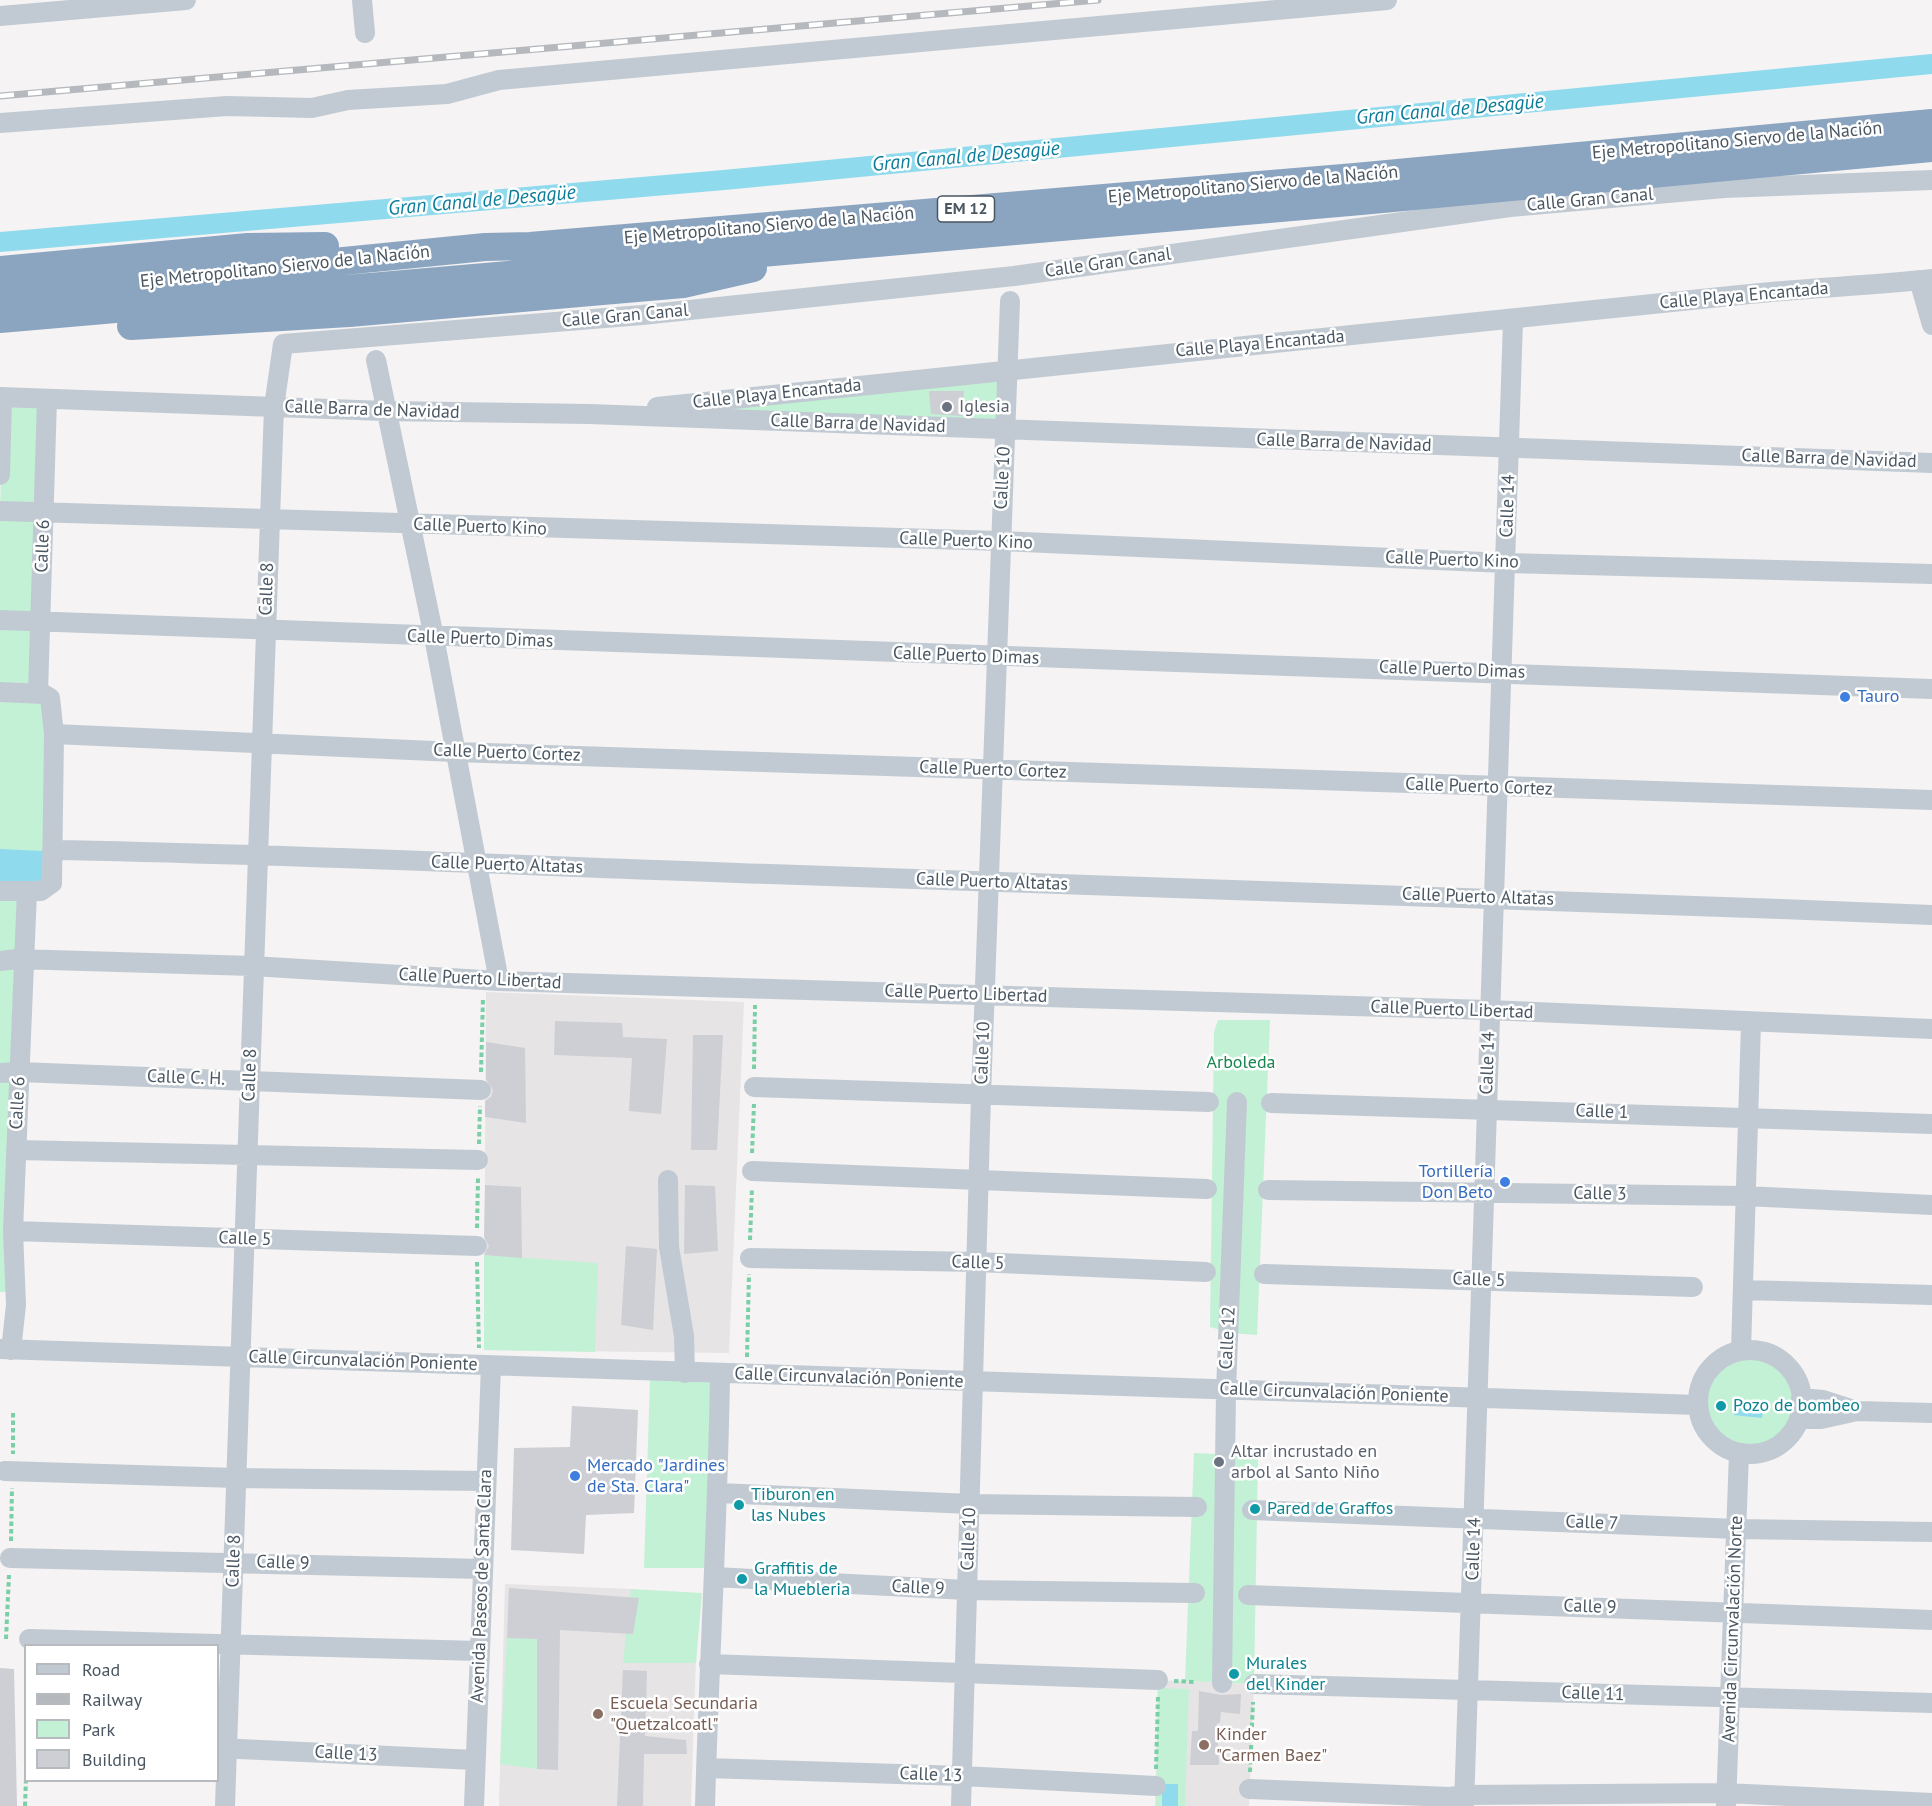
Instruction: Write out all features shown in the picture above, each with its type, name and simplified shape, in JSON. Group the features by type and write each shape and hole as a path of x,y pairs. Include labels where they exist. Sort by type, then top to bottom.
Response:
{"highway":[{"name":"Eje Metropolitano Siervo de la Nación","path":"0,296 485,247 530,246 1343,178 1932,123"},
{"name":"Eje Metropolitano Siervo de la Nación","path":"0,319 1361,201 1932,148"},
{"path":"0,270 249,247 306,247 427,240 485,247"},
{"path":"0,334 242,321 683,284 793,259 829,246"}],"street":[{"path":"0,16 186,0"},
{"path":"362,0 365,33"},
{"path":"0,123 227,106 312,108 348,100 447,94 499,80 1387,0"},
{"name":"Calle Gran Canal","path":"284,344 642,315 1014,276 1510,207 1724,188 1932,180"},
{"path":"1925,280 1932,325"},
{"name":"Calle Playa Encantada","path":"589,414 1010,368 1513,321 1754,294 1925,280"},
{"name":"Calle 10","path":"961,1806 981,1095 1000,541 1010,368 1010,301"},
{"name":"Calle 14","path":"1464,1800 1479,1397 1489,1010 1511,449 1513,321"},
{"name":"Calle 8","path":"225,1806 222,1748 231,1646 246,1239 256,853 274,407 284,344"},
{"path":"376,360 434,637 475,864 499,981"},
{"path":"0,475 1,397"},
{"name":"Calle Barra de Navidad","path":"1,397 385,411 589,414 1932,463"},
{"name":"Calle 6","path":"0,891 44,891 50,886 54,734 44,695 40,621 47,399"},
{"name":"Calle Puerto Kino","path":"0,511 1000,541 1506,562 1932,574"},
{"name":"Calle Puerto Dimas","path":"0,620 996,657 1932,688"},
{"path":"0,692 44,695"},
{"name":"Calle Puerto Cortez","path":"54,734 455,752 1498,788 1932,800"},
{"name":"Calle Puerto Altatas","path":"52,850 256,853 475,864 1494,897 1932,915"},
{"name":"Calle 6","path":"6,1350 16,1305 13,1231 27,891"},
{"name":"Calle Puerto Libertad","path":"0,961 24,959 252,966 499,981 1489,1010 1932,1029"},
{"path":"1741,1350 1751,1023"},
{"name":"Calle C. H.","path":"0,1073 481,1090"},
{"path":"754,1087 1209,1102"},
{"name":"Calle 12","path":"1222,1683 1226,1390 1237,1102"},
{"name":"Calle 1","path":"1271,1103 1747,1116 1932,1124"},
{"path":"16,1150 478,1160"},
{"path":"752,1171 980,1178 1207,1189"},
{"path":"668,1180 669,1247 684,1336 685,1373"},
{"name":"Calle 3","path":"1268,1190 1745,1196 1932,1205"},
{"name":"Calle 5","path":"13,1231 477,1246"},
{"name":"Calle 5","path":"750,1258 977,1262 1206,1272"},
{"name":"Calle 5","path":"1264,1274 1693,1287"},
{"path":"1743,1290 1932,1295"},
{"name":"Calle Circunvalación Poniente","path":"6,1350 1698,1405"},
{"path":"1741,1350 1759,1350 1776,1357 1790,1368 1799,1384 1801,1398 1799,1419 1791,1434 1778,1446 1762,1452 1739,1453 1727,1449 1712,1438 1702,1422 1698,1405 1700,1386 1709,1369 1723,1357 1741,1350"},
{"name":"Avenida Paseos de Santa Clara","path":"474,1806 491,1366"},
{"path":"705,1806 709,1664 719,1493 720,1374"},
{"path":"1801,1398 1823,1400 1857,1411"},
{"path":"1799,1419 1821,1419 1857,1411 1932,1413"},
{"name":"Avenida Circunvalación Norte","path":"1726,1800 1739,1453"},
{"path":"9,1471 236,1478 485,1481"},
{"path":"719,1493 970,1504 1197,1507"},
{"name":"Calle 7","path":"1252,1510 1737,1529 1932,1532"},
{"name":"Calle 9","path":"10,1558 483,1569"},
{"name":"Calle 9","path":"714,1577 967,1590 1195,1593"},
{"name":"Calle 9","path":"1248,1595 1734,1612 1763,1616 1932,1620"},
{"path":"29,1639 173,1644"},
{"path":"219,1646 479,1651"},
{"path":"709,1664 1158,1680"},
{"name":"Calle 11","path":"1254,1684 1932,1703"},
{"name":"Calle 13","path":"222,1748 475,1760"},
{"name":"Calle 13","path":"706,1768 962,1776 1156,1786"},
{"path":"1249,1789 1450,1797 1464,1800 1932,1803"}],"path":[{"path":"6,1639 10,1558 9,1471 13,1413"},
{"path":"1156,1786 1158,1680"},
{"path":"1249,1789 1254,1684"},
{"path":"25,1806 26,1782"}],"shaded area":[{"path":"486,992 744,1002 729,1353 484,1350"},
{"name":"Escuela Secundaria \"Quetzalcoatl\"","path":"505,1584 631,1589 698,1597 691,1806 499,1806"},
{"name":"Kinder \"Carmen Baez\"","path":"1158,1680 1254,1684 1249,1806 1155,1806"}],"green space":[{"path":"1006,374 1003,425 726,416 726,405"},
{"path":"3,401 47,401 37,694 52,695 51,853 31,891 17,1292 0,1292 0,511"},
{"name":"Arboleda","path":"1218,1020 1270,1020 1257,1335 1232,1333 1210,1327 1214,1032"},
{"path":"484,1255 598,1263 595,1352 484,1350"},
{"path":"1750,1350 1770,1354 1779,1359 1793,1373 1798,1382 1802,1402 1798,1422 1793,1431 1779,1445 1770,1450 1750,1454 1730,1450 1721,1445 1707,1431 1702,1422 1698,1402 1702,1382 1707,1373 1721,1359 1730,1354"},
{"path":"650,1380 726,1381 718,1568 644,1568"},
{"path":"1194,1453 1258,1456 1254,1684 1185,1681"},
{"path":"631,1589 702,1593 696,1663 623,1663"},
{"path":"507,1638 538,1639 537,1769 500,1764"},
{"path":"1158,1688 1189,1689 1185,1806 1156,1806"}],"water":[{"path":"0,849 43,851 42,883 0,881"},
{"path":"1735,1399 1764,1402 1762,1418 1734,1415"},
{"path":"1162,1784 1178,1784 1178,1806 1162,1806"}],"building":[{"name":"Iglesia","path":"929,391 964,391 962,416 931,414"},
{"path":"555,1021 622,1023 623,1037 667,1039 661,1114 629,1111 632,1058 554,1055"},
{"path":"693,1035 723,1035 717,1150 691,1150"},
{"path":"486,1042 525,1048 526,1123 485,1117 485,1101 491,1097 493,1090 486,1079"},
{"path":"485,1185 521,1187 522,1258 484,1255 489,1246 484,1237"},
{"path":"685,1185 715,1186 718,1251 684,1254"},
{"path":"626,1246 657,1249 653,1330 621,1325"},
{"name":"Mercado \"Jardines de Sta. Clara\"","path":"572,1406 638,1410 634,1513 586,1515 584,1554 511,1550 514,1448 570,1447"},
{"path":"509,1588 639,1598 633,1634 560,1630 558,1770 537,1769 537,1639 507,1638"},
{"path":"0,1668 14,1669 17,1806 0,1806"},
{"path":"623,1670 647,1671 645,1736 686,1740 687,1754 644,1754 643,1806 617,1806"},
{"path":"1199,1691 1221,1695 1241,1694 1240,1714 1221,1712 1220,1723 1217,1723 1219,1765 1190,1765 1192,1731 1198,1731"}],"waterway":[{"name":"Gran Canal de Desagüe","path":"0,242 724,180 1932,64"}],"railway":[{"path":"0,96 1098,0"}],"place":[{"name":"Iglesia","path":"947,407"},
{"name":"Tauro","path":"1845,697"},
{"name":"Tortillería Don Beto","path":"1505,1182"},
{"name":"Pozo de bombeo","path":"1721,1406"},
{"name":"Altar incrustado en arbol al Santo Niño","path":"1219,1462"},
{"name":"Mercado \"Jardines de Sta. Clara\"","path":"575,1476"},
{"name":"Tiburon en las Nubes","path":"739,1505"},
{"name":"Pared de Graffos","path":"1255,1509"},
{"name":"Graffitis de la Muebleria","path":"742,1579"},
{"name":"Murales del Kinder","path":"1234,1674"},
{"name":"Escuela Secundaria \"Quetzalcoatl\"","path":"598,1714"},
{"name":"Kinder \"Carmen Baez\"","path":"1204,1745"}]}
